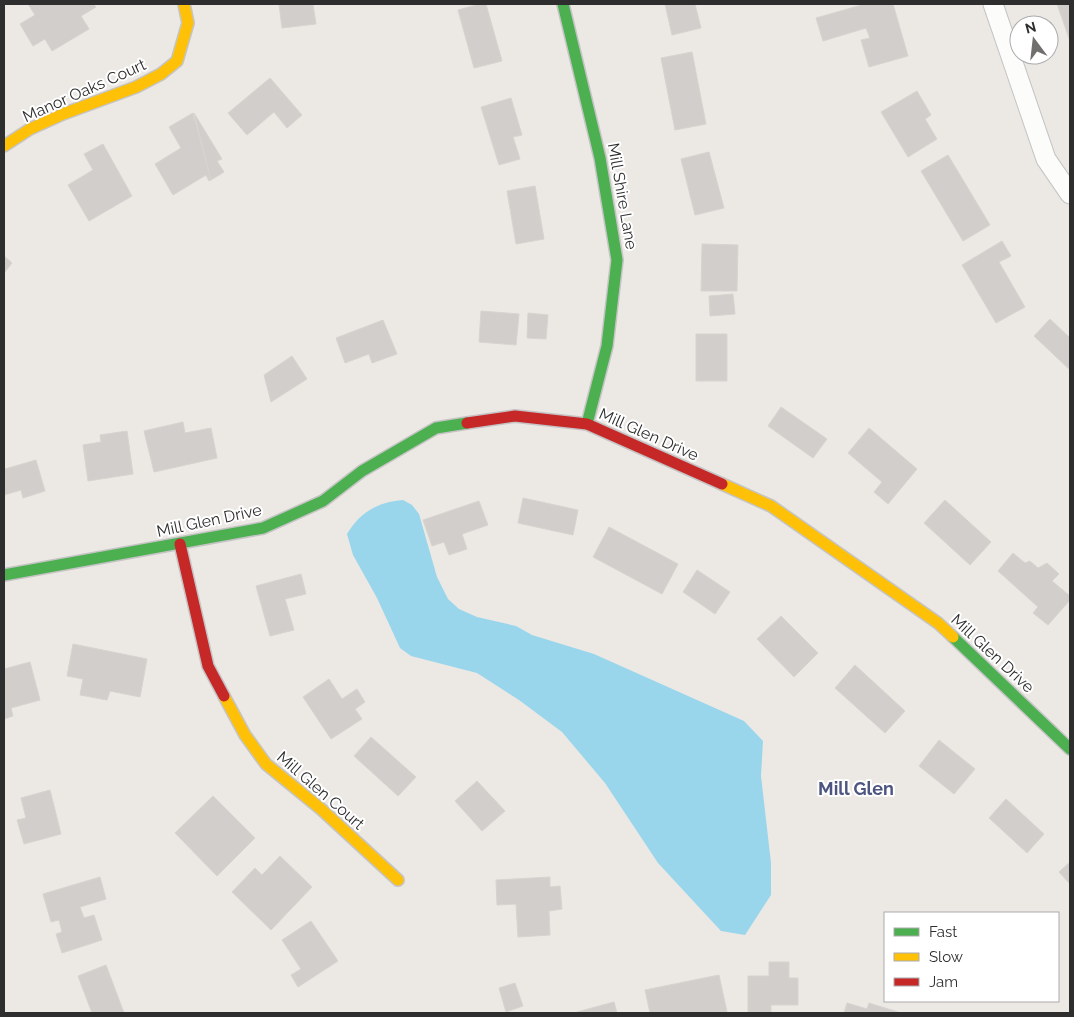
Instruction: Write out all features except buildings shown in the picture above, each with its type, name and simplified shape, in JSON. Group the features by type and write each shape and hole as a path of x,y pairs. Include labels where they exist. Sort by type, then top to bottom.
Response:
{"street":[{"name":"Manor Oaks Court","path":"4,146 30,129 63,114 136,87 161,74 177,62 188,23 184,4"},
{"name":"Mill Shire Lane","path":"563,4 600,158 618,260 607,346 587,424"},
{"path":"993,4 1046,159 1070,194"},
{"name":"Mill Glen Drive","path":"4,575 263,528 323,501 362,472 436,428 516,416 587,424 771,506 938,623 1070,749"},
{"name":"Mill Glen Court","path":"180,544 208,666 245,735 266,764 321,809 398,880"}],"water":[{"path":"403,500 412,505 419,514 437,577 448,599 459,609 477,617 516,626 532,635 594,654 744,721 763,741 761,776 771,863 771,895 745,935 721,931 658,863 605,783 562,732 519,700 477,673 411,656 400,648 377,598 353,555 347,534 352,526 370,510 386,503"}],"traffic: fast":[{"path":"563,4 600,158 617,260 607,346 587,424"},
{"path":"4,575 263,528 323,501 362,471 436,428 467,423"},
{"path":"953,637 1070,749"}],"traffic: slow":[{"path":"4,146 30,129 63,114 136,87 161,74 177,61 188,23 184,4"},
{"path":"722,484 771,506 938,623 953,637"},
{"path":"224,696 245,735 266,764 321,809 398,880"}],"traffic: jam":[{"path":"467,423 515,416 587,424 722,484"},
{"path":"180,544 208,666 224,696"}],"district":[{"name":"Mill Glen","path":"856,789"}]}
